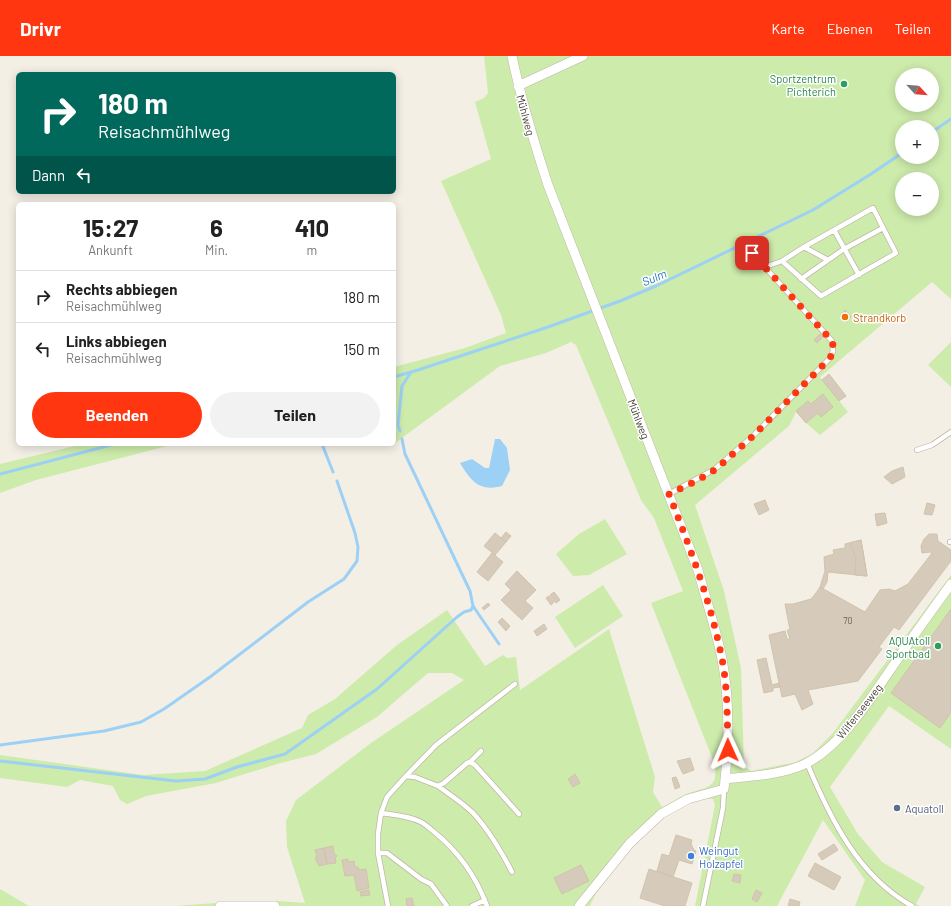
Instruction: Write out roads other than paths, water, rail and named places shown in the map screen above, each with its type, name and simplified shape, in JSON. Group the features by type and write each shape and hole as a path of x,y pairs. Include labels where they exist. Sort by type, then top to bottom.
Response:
{"street":[{"name":"Mühlweg","path":"512,56 518,86 548,185 698,570 713,621 722,660 727,706 728,750 724,789"},
{"path":"518,86 583,56"},
{"name":"Wilfenseeweg","path":"725,779 776,773 794,768 807,763 818,756 839,738 866,703 951,584"},
{"path":"579,906 630,843 661,814 688,799 724,789"},
{"path":"220,906 275,906"}],"lane":[{"path":"765,267 782,261 873,208 896,253 821,296 782,261"},
{"path":"801,279 844,248 882,228"},
{"path":"834,230 859,275"},
{"path":"804,247 828,260"},
{"path":"669,494 698,480 721,465 781,408 830,358 833,351 832,341 752,253"},
{"path":"917,450 932,445 951,432"},
{"path":"388,906 378,853 378,834 381,813 387,796 436,745 515,684"},
{"path":"438,786 444,783 482,751"},
{"path":"470,762 476,764 518,814"},
{"path":"807,763 826,807 837,828 854,853 875,878 892,894 912,906"},
{"path":"406,776 415,777 438,786 472,813 493,837 512,872"},
{"path":"703,906 723,808 724,789"},
{"path":"381,813 408,817 421,822 439,836 465,862 479,886 487,906"},
{"path":"378,853 387,853 421,879 431,884 447,906"},
{"path":"472,906 485,900"}],"water":[{"path":"495,439 500,439 507,448 510,470 502,486 487,487 476,484 460,463 472,459 485,468 489,468"}],"waterway":[{"name":"Sulm","path":"939,127 951,119"},
{"name":"Sulm","path":"396,376 548,327 620,301 656,286 813,210 895,158"},
{"path":"400,431 398,425 402,386 411,372"},
{"path":"402,439 405,454 470,591 473,606 499,644"},
{"name":"Sulm","path":"0,474 107,446"},
{"path":"323,446 333,472"},
{"path":"0,745 104,731 141,722 164,709 210,677 308,602 344,579 357,561 358,547 355,533 337,481"},
{"path":"0,761 176,781 205,779 237,767 285,754 377,689 457,617 464,612 471,610 473,606"}],"place":[{"name":"Sportzentrum Pichterich","path":"844,84"},
{"name":"Strandkorb","path":"845,317"},
{"name":"AQUAtoll Sportbad","path":"938,646"},
{"name":"Aquatoll","path":"897,808"},
{"name":"Weingut Holzapfel","path":"691,856"}]}
